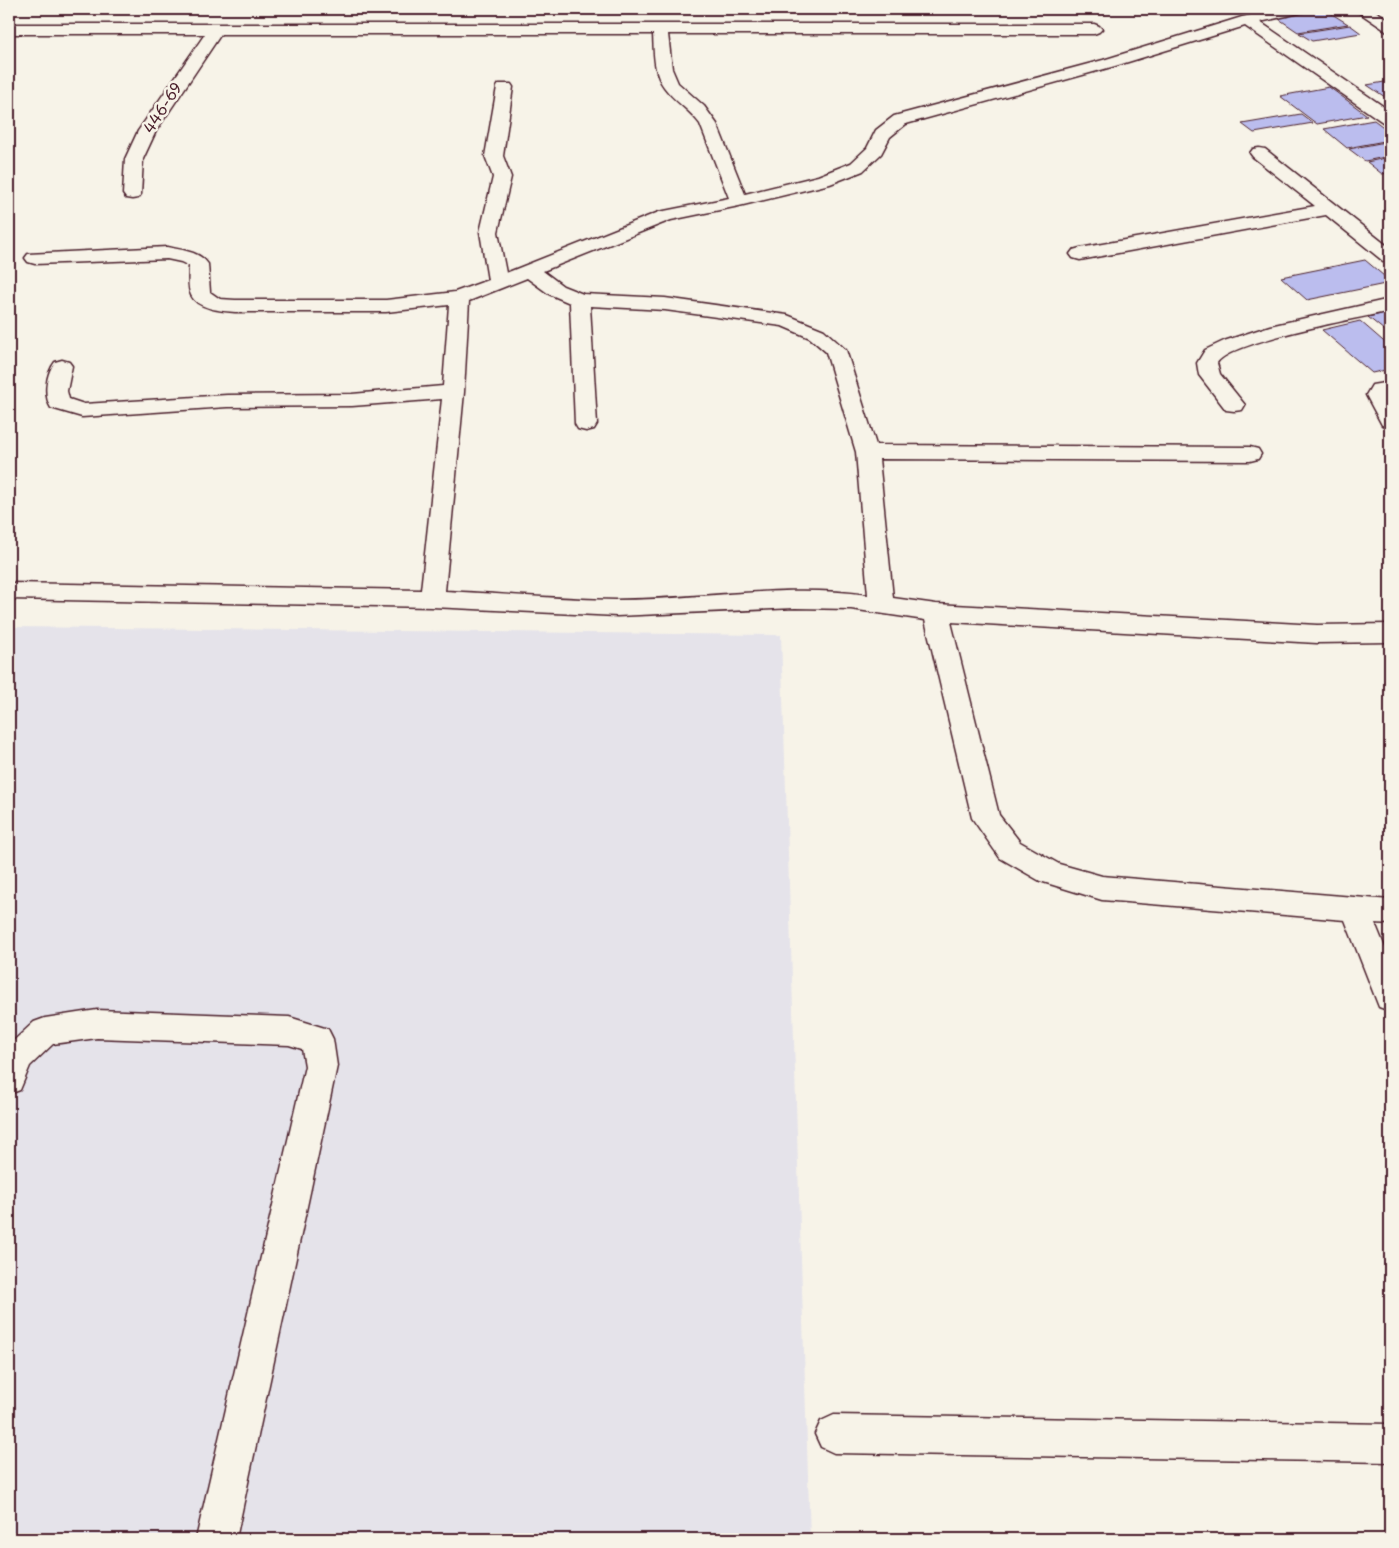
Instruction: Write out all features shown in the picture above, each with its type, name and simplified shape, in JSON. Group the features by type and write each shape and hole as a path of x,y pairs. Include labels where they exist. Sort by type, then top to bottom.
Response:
{"street":[{"path":"35,258 167,253 187,257 198,264 200,294 215,304 235,306 386,306 459,298 666,216 739,201 824,180 857,167 875,150 882,134 900,120 1109,62 1247,20 1296,9"},
{"path":"1362,9 1390,26"},
{"path":"1247,20 1390,119"},
{"path":"9,29 216,29 400,23 660,28 1091,22 1109,62"},
{"path":"660,28 664,69 671,85 698,110 708,124 739,201"},
{"name":"446-69","path":"132,194 134,159 147,131 216,29"},
{"path":"498,284 489,232 502,177 494,156 505,87"},
{"path":"1259,153 1390,257"},
{"path":"1080,254 1329,209"},
{"path":"530,270 556,290 580,300 674,305 787,322 817,334 836,350 867,452 881,605"},
{"path":"432,599 453,392 459,298"},
{"path":"580,300 586,424"},
{"path":"1234,405 1210,374 1208,363 1212,354 1231,345 1277,330 1390,305"},
{"path":"62,366 56,391 59,404 82,411 227,401 352,400 453,392"},
{"path":"1390,388 1380,390 1378,395 1390,420"},
{"path":"867,452 1250,454"},
{"path":"9,591 432,599 618,608 795,600 851,601 936,613 1317,634 1390,633"},
{"path":"936,613 986,818 1010,850 1050,873 1102,888 1390,912"},
{"path":"1355,909 1390,998"},
{"path":"9,1080 17,1058 45,1032 97,1024 289,1031 317,1039 321,1066 216,1539"},
{"path":"834,1434 1390,1443"}],"shaded area":[{"path":"9,627 781,635 810,1539 9,1539"}],"building":[{"path":"1324,9 1348,24 1298,32 1276,17"},
{"path":"1350,25 1361,33 1312,41 1299,33"},
{"path":"1390,81 1390,96 1385,97 1367,85"},
{"path":"1329,87 1367,115 1317,124 1280,96"},
{"path":"1301,114 1313,123 1254,133 1242,124"},
{"path":"1374,120 1390,132 1390,140 1347,148 1324,129"},
{"path":"1390,141 1390,156 1365,161 1349,149"},
{"path":"1390,157 1390,173 1382,174 1367,162"},
{"path":"1365,260 1390,283 1307,300 1281,277"},
{"path":"1390,312 1390,335 1368,317"},
{"path":"1360,321 1390,347 1390,369 1372,373 1322,330"}]}
